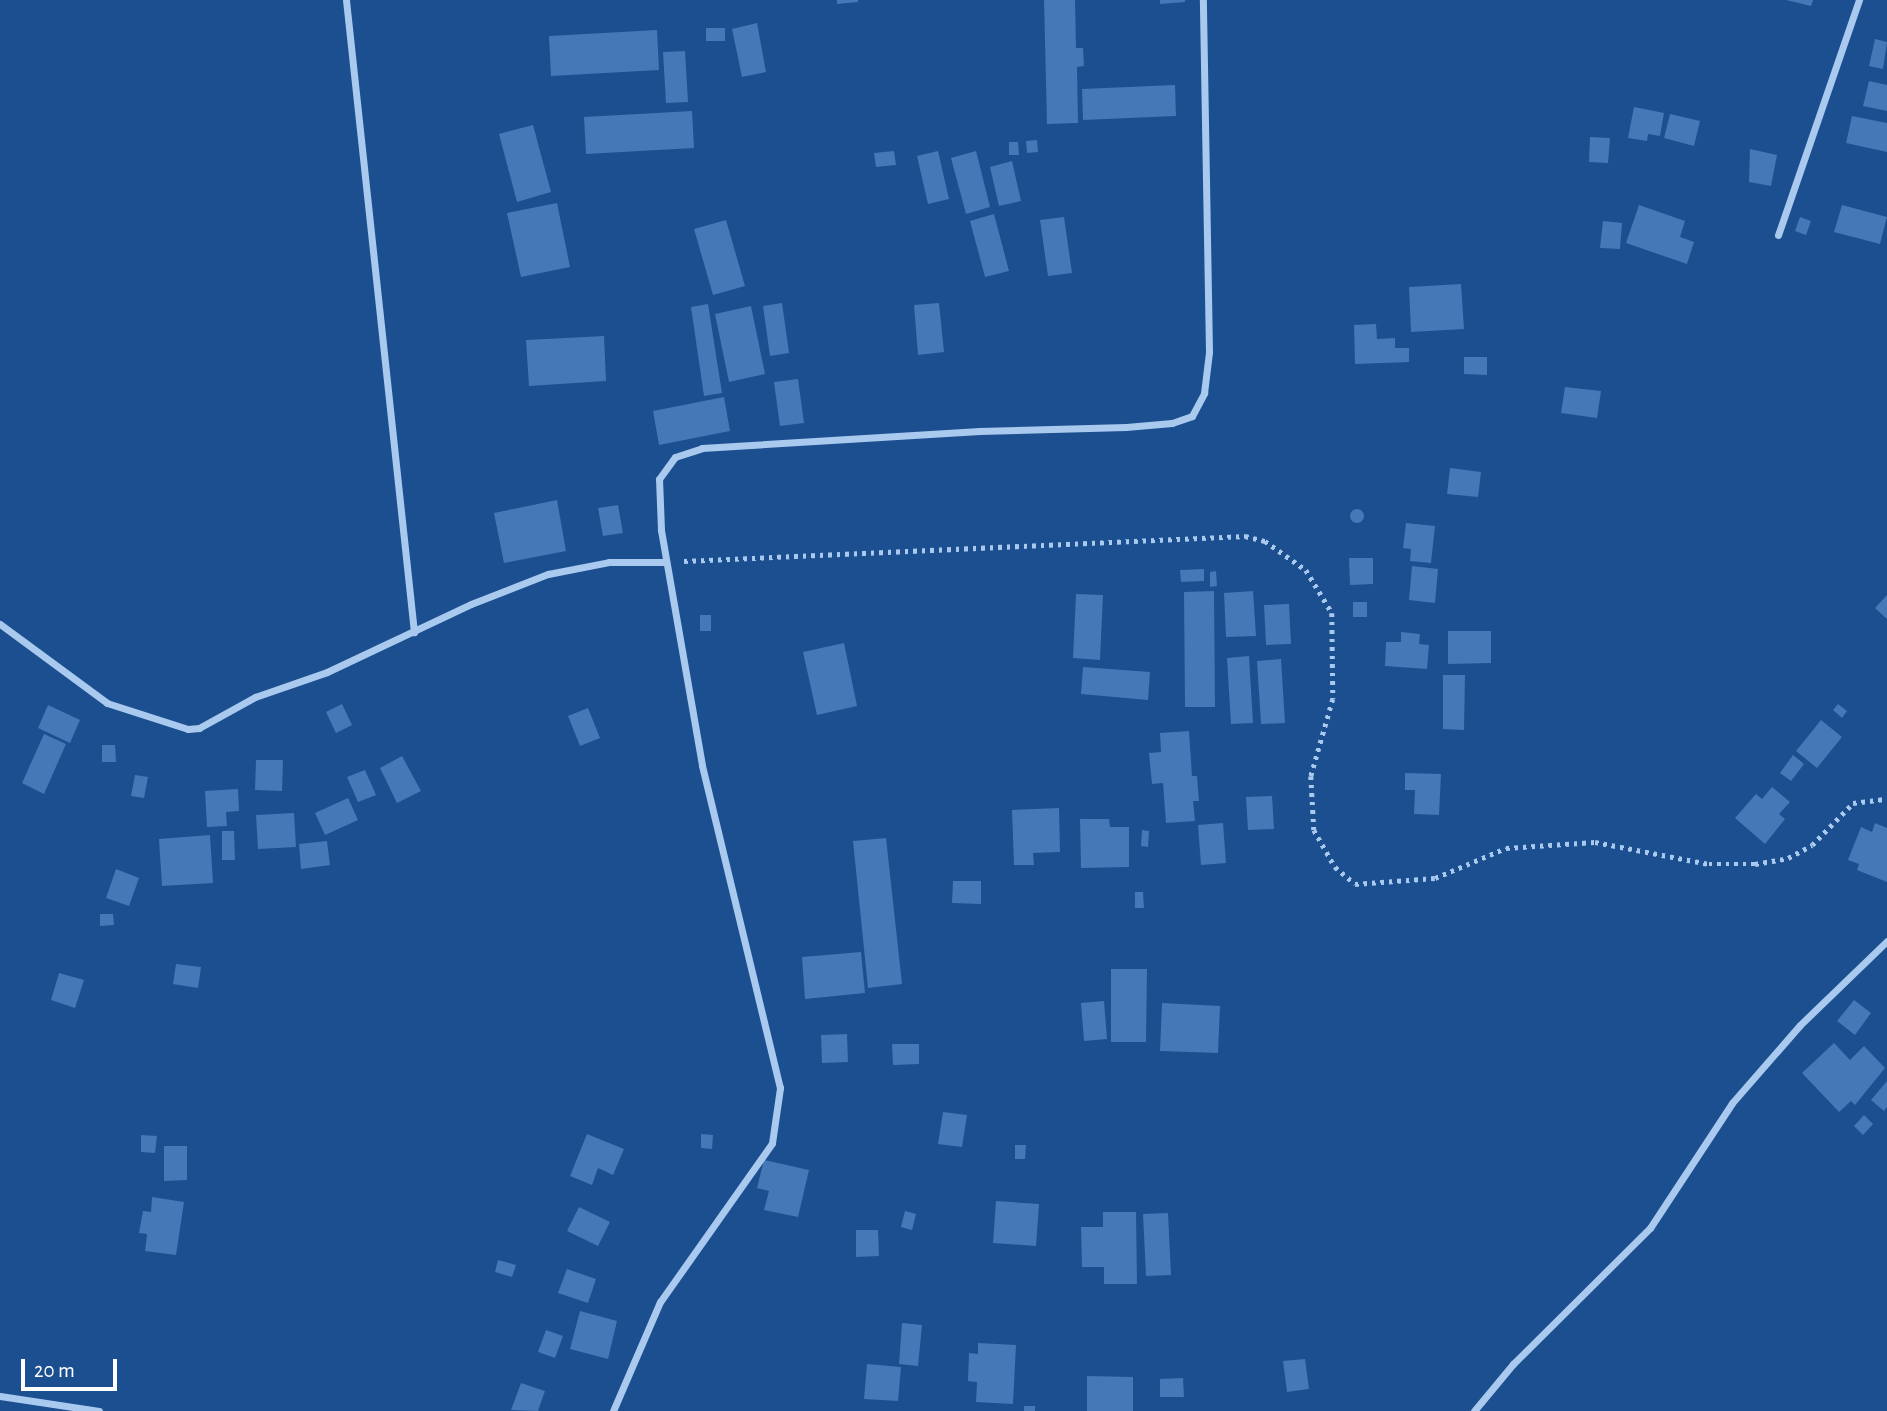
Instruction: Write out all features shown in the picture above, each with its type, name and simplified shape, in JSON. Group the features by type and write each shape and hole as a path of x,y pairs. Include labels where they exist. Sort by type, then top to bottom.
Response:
{"street":[{"path":"346,0 414,632"},
{"path":"612,1411 660,1302 772,1143 780,1088 717,836 666,562 657,494 660,479 675,457 702,447 1136,427 1192,416 1204,393 1209,352 1203,0"},
{"path":"1778,235 1859,0"},
{"path":"0,624 107,703 188,729 414,632 471,604 548,574 609,562 666,562"},
{"path":"1474,1411 1513,1364 1650,1228 1731,1103 1800,1024 1887,940"},
{"path":"0,1396 99,1411"}],"path":[{"path":"666,562 1245,536 1265,541 1306,570 1332,613 1333,699 1311,776 1314,830 1335,867 1355,884 1435,878 1506,848 1595,842 1709,864 1755,864 1788,858 1812,845 1853,803 1887,800"}],"building":[{"path":"837,0 858,0 858,2 837,4"},
{"path":"1044,0 1075,0 1076,48 1083,48 1084,66 1077,67 1078,123 1047,124"},
{"path":"1160,0 1185,0 1185,2 1160,4"},
{"path":"1786,0 1813,0 1811,6"},
{"path":"757,23 766,72 742,77 732,29"},
{"path":"706,28 725,28 725,41 706,41"},
{"path":"657,30 659,70 551,76 549,36"},
{"path":"1875,39 1887,42 1883,69 1869,66"},
{"path":"685,51 688,102 666,103 663,52"},
{"path":"1869,81 1887,85 1887,111 1863,106"},
{"path":"1175,85 1176,116 1083,120 1082,89"},
{"path":"1634,107 1664,113 1660,136 1648,134 1647,141 1628,138"},
{"path":"692,111 694,148 586,154 584,117"},
{"path":"1670,114 1700,121 1694,146 1664,138"},
{"path":"1852,116 1887,123 1887,152 1846,143"},
{"path":"533,125 551,192 517,202 499,134"},
{"path":"1590,137 1610,138 1608,163 1589,162"},
{"path":"1037,140 1038,152 1027,153 1026,141"},
{"path":"1009,142 1018,142 1019,155 1009,155"},
{"path":"1750,149 1777,155 1771,186 1749,182"},
{"path":"894,151 896,165 876,167 874,153"},
{"path":"938,151 949,199 928,204 917,156"},
{"path":"976,151 990,207 966,214 951,158"},
{"path":"1012,161 1021,201 999,206 990,167"},
{"path":"557,203 570,267 521,277 507,213"},
{"path":"1639,205 1685,221 1680,237 1694,242 1687,264 1626,243"},
{"path":"1842,205 1887,217 1880,244 1834,232"},
{"path":"994,214 1009,271 985,277 970,221"},
{"path":"1064,217 1072,273 1048,276 1040,220"},
{"path":"1800,217 1811,221 1806,235 1795,231"},
{"path":"726,220 745,286 713,295 694,229"},
{"path":"1603,221 1622,223 1620,249 1600,248"},
{"path":"1461,284 1464,329 1411,332 1409,287"},
{"path":"782,303 789,353 770,356 763,306"},
{"path":"939,303 944,352 918,355 914,305"},
{"path":"708,304 722,393 704,396 691,307"},
{"path":"751,306 765,374 729,382 715,314"},
{"path":"1376,324 1377,339 1395,338 1395,348 1409,348 1409,362 1355,364 1354,325"},
{"path":"604,336 606,381 529,386 526,340"},
{"path":"1464,357 1487,357 1487,375 1464,374"},
{"path":"798,379 804,423 780,426 774,382"},
{"path":"1565,387 1601,391 1597,418 1561,413"},
{"path":"724,397 730,431 659,445 653,411"},
{"path":"1450,468 1481,472 1478,497 1447,494"},
{"path":"557,500 566,551 504,563 494,513"},
{"path":"618,505 623,533 603,536 598,508"},
{"path":"1357,509 1362,511 1362,521 1357,523 1352,521 1350,516 1352,511"},
{"path":"1406,523 1435,526 1431,563 1410,561 1411,549 1403,548"},
{"path":"1349,558 1373,558 1373,584 1350,585"},
{"path":"1412,566 1438,569 1435,603 1409,600"},
{"path":"1204,569 1204,581 1181,582 1180,570"},
{"path":"1216,571 1217,586 1210,587 1210,572"},
{"path":"1214,591 1215,707 1185,707 1184,592"},
{"path":"1253,591 1256,636 1226,637 1224,593"},
{"path":"1076,594 1103,595 1100,660 1073,658"},
{"path":"1887,595 1887,619 1875,608"},
{"path":"1353,602 1367,602 1367,617 1353,617"},
{"path":"1289,604 1291,644 1266,645 1264,605"},
{"path":"700,615 711,615 711,631 700,631"},
{"path":"1448,631 1491,631 1491,663 1448,664"},
{"path":"1401,632 1420,634 1419,644 1429,645 1427,669 1385,666 1386,642 1401,642"},
{"path":"844,643 857,706 817,715 803,652"},
{"path":"1249,656 1253,723 1231,724 1227,658"},
{"path":"1281,659 1285,723 1261,724 1257,661"},
{"path":"1083,667 1150,672 1148,700 1081,694"},
{"path":"1443,675 1465,675 1464,730 1443,729"},
{"path":"342,704 352,725 336,733 326,712"},
{"path":"1838,704 1847,711 1842,718 1833,710"},
{"path":"48,705 80,720 70,743 38,728"},
{"path":"588,708 600,738 580,746 568,716"},
{"path":"1821,720 1842,737 1817,768 1796,751"},
{"path":"1189,731 1192,776 1197,776 1199,801 1193,801 1195,821 1166,823 1163,783 1152,784 1149,753 1161,752 1160,733"},
{"path":"44,734 66,744 44,794 22,783"},
{"path":"102,745 115,745 116,762 102,762"},
{"path":"1793,755 1804,764 1791,781 1780,773"},
{"path":"402,756 421,791 397,803 380,768"},
{"path":"256,760 283,760 282,791 255,790"},
{"path":"365,770 376,795 358,802 347,777"},
{"path":"1405,773 1441,774 1439,815 1414,814 1415,790 1405,790"},
{"path":"135,775 148,777 144,798 131,796"},
{"path":"1772,787 1790,802 1779,814 1785,819 1765,844 1735,818 1756,794 1762,799"},
{"path":"238,789 239,811 226,812 227,826 207,827 205,791"},
{"path":"1272,796 1274,829 1248,830 1246,797"},
{"path":"348,798 358,820 325,835 315,813"},
{"path":"1059,808 1060,852 1033,853 1034,865 1014,865 1012,810"},
{"path":"294,813 296,847 258,849 256,815"},
{"path":"1080,819 1109,819 1110,827 1129,827 1129,867 1081,868"},
{"path":"1223,823 1226,863 1201,865 1198,825"},
{"path":"1875,823 1887,828 1887,882 1857,870 1859,864 1848,860 1861,827 1872,832"},
{"path":"1142,830 1149,831 1148,847 1141,846"},
{"path":"222,831 234,831 235,860 222,860"},
{"path":"210,835 213,883 162,886 159,839"},
{"path":"886,838 902,984 868,988 853,841"},
{"path":"327,841 330,865 301,869 299,844"},
{"path":"116,869 139,878 129,906 106,898"},
{"path":"953,881 981,881 981,904 952,903"},
{"path":"1135,892 1143,892 1144,908 1135,908"},
{"path":"100,914 113,914 114,925 100,926"},
{"path":"861,952 865,993 805,999 802,957"},
{"path":"176,964 201,967 198,988 173,984"},
{"path":"1111,969 1147,969 1146,1042 1111,1042"},
{"path":"59,973 84,980 75,1008 51,1000"},
{"path":"1854,1000 1871,1013 1855,1035 1837,1021"},
{"path":"1104,1001 1107,1039 1084,1041 1081,1003"},
{"path":"1162,1003 1220,1006 1218,1053 1160,1051"},
{"path":"847,1034 848,1062 822,1063 821,1035"},
{"path":"1834,1043 1850,1060 1864,1046 1885,1068 1855,1105 1851,1101 1839,1112 1802,1073"},
{"path":"892,1044 919,1044 919,1064 893,1065"},
{"path":"1887,1081 1887,1107 1884,1111 1871,1100"},
{"path":"943,1112 967,1115 962,1147 938,1144"},
{"path":"1864,1115 1873,1124 1863,1135 1854,1126"},
{"path":"587,1134 624,1149 613,1175 598,1168 592,1185 570,1176"},
{"path":"701,1134 713,1135 712,1149 701,1148"},
{"path":"141,1135 157,1136 155,1153 141,1152"},
{"path":"1015,1145 1026,1145 1025,1159 1015,1159"},
{"path":"164,1146 187,1146 187,1180 164,1181"},
{"path":"764,1160 809,1170 798,1217 764,1210 769,1191 757,1188"},
{"path":"152,1197 184,1202 176,1255 145,1251 147,1234 139,1233 143,1211 151,1212"},
{"path":"996,1201 1039,1204 1036,1246 993,1243"},
{"path":"579,1207 610,1222 598,1246 567,1231"},
{"path":"905,1211 916,1214 912,1230 901,1227"},
{"path":"1103,1212 1136,1212 1137,1284 1104,1284 1104,1267 1082,1267 1081,1227 1103,1227"},
{"path":"1168,1213 1171,1275 1146,1276 1143,1214"},
{"path":"856,1230 878,1230 879,1256 856,1257"},
{"path":"498,1260 516,1265 512,1277 495,1272"},
{"path":"567,1269 596,1279 588,1303 558,1293"},
{"path":"580,1311 617,1321 608,1359 570,1349"},
{"path":"902,1323 922,1325 918,1366 899,1364"},
{"path":"546,1330 563,1336 555,1358 538,1352"},
{"path":"978,1343 1016,1345 1013,1404 976,1402 977,1382 968,1381 969,1353 978,1354"},
{"path":"1305,1359 1309,1389 1287,1392 1283,1361"},
{"path":"867,1364 901,1367 898,1401 864,1399"},
{"path":"1087,1376 1133,1377 1133,1411 1087,1411"},
{"path":"1183,1378 1184,1397 1160,1397 1160,1379"},
{"path":"521,1383 545,1391 538,1411 511,1410"},
{"path":"1024,1406 1035,1406 1035,1411 1024,1411"}]}
